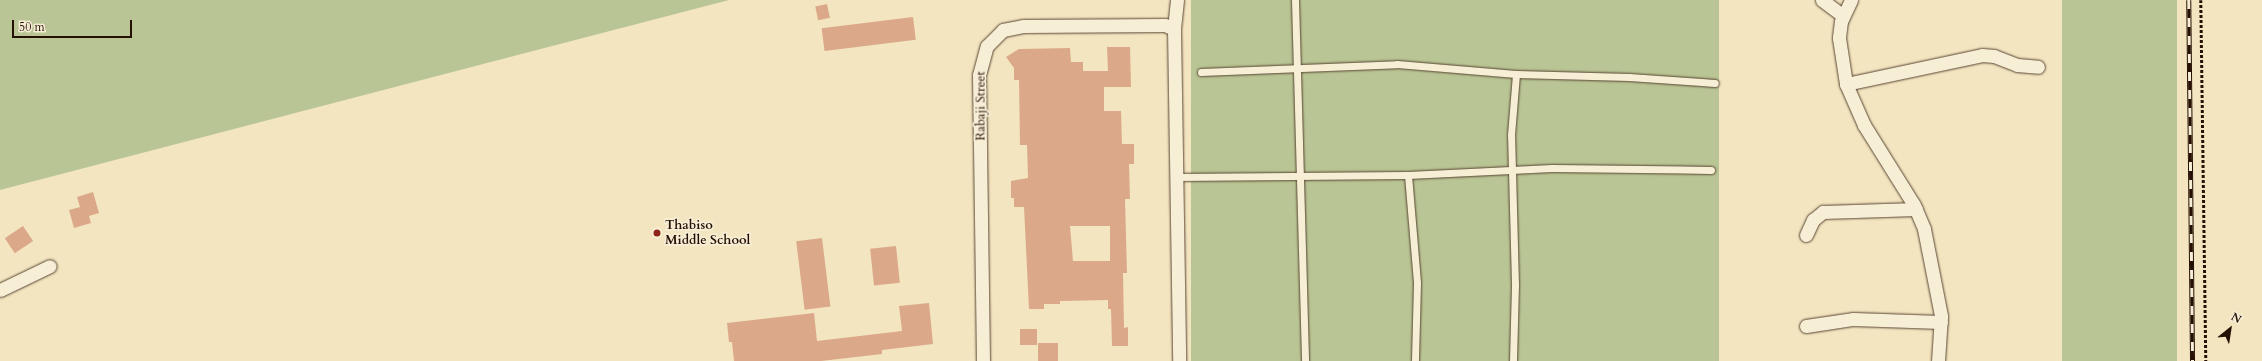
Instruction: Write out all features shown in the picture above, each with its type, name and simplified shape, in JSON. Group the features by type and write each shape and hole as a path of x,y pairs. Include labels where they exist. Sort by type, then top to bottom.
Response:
{"street":[{"path":"1177,0 1174,29 1179,361"},
{"path":"1822,0 1843,16"},
{"path":"1851,0 1843,16 1839,38 1846,84 1864,126 1916,209 1924,229 1941,322 1938,361"},
{"name":"Rabaji Street","path":"983,361 979,75 987,46 1003,30 1023,26 1165,25 1174,29"},
{"path":"1846,84 1982,55 1994,56 2017,65 2038,67"},
{"path":"1806,235 1813,220 1823,212 1916,209"},
{"path":"0,290 50,266"},
{"path":"1806,326 1853,319 1941,322"}],"lane":[{"path":"1295,0 1305,361"},
{"path":"1201,72 1397,64 1516,74 1628,77 1715,84"},
{"path":"1513,361 1511,135 1516,74"},
{"path":"1177,178 1301,178 1408,175 1552,168 1711,170"},
{"path":"1408,175 1417,283 1415,361"}],"path":[{"path":"2201,0 2206,361"}],"green space":[{"path":"0,0 729,0 0,190"},
{"path":"1191,0 1719,0 1719,361 1191,361"},
{"path":"2062,0 2177,0 2177,361 2062,361"}],"building":[{"path":"827,4 830,18 818,20 815,6"},
{"path":"913,17 916,40 824,51 822,28"},
{"path":"1107,47 1130,47 1131,87 1104,87 1104,111 1121,111 1122,144 1134,144 1134,164 1129,164 1130,199 1125,199 1127,273 1123,273 1124,328 1128,327 1128,346 1112,346 1111,309 1108,309 1108,300 1060,301 1060,304 1044,304 1044,309 1029,309 1024,207 1014,207 1014,198 1011,198 1011,181 1028,178 1027,145 1020,145 1019,80 1014,80 1014,68 1006,57 1019,49 1070,48 1071,62 1083,62 1083,71 1108,71","holes":["1070,226 1110,226 1110,261 1073,261"]},
{"path":"93,192 99,213 89,216 91,223 74,228 69,210 80,207 77,197"},
{"path":"23,226 33,241 15,253 5,238"},
{"path":"822,238 830,306 805,310 796,241"},
{"path":"896,246 900,283 874,286 870,249"},
{"path":"929,303 933,344 882,350 882,354 821,361 734,361 732,342 729,342 727,323 814,313 817,341 902,331 899,306"},
{"path":"1020,329 1037,329 1037,345 1020,345"},
{"path":"1038,343 1058,343 1058,361 1038,361"}],"railway":[{"path":"2189,0 2193,361"}],"place":[{"name":"Thabiso Middle School","path":"657,233"}]}
